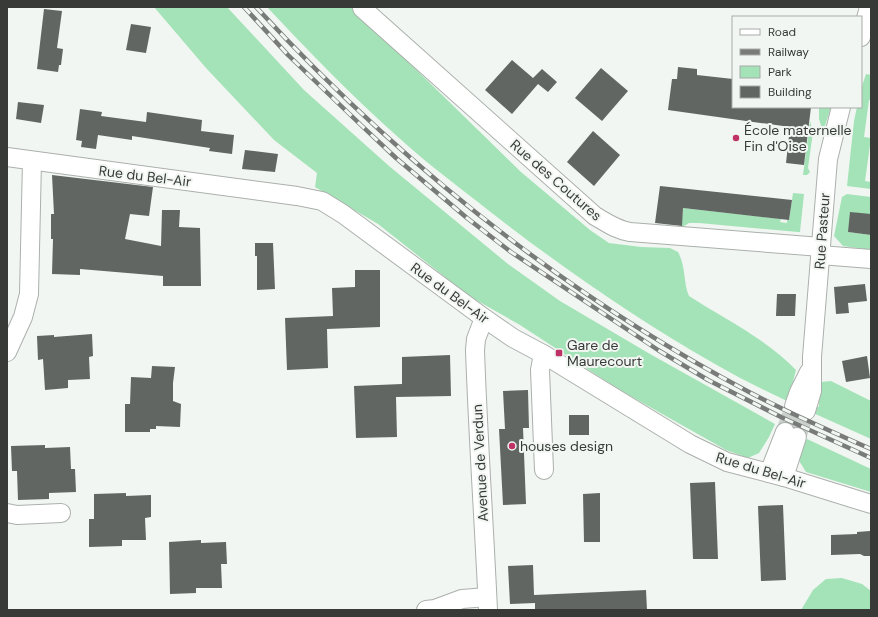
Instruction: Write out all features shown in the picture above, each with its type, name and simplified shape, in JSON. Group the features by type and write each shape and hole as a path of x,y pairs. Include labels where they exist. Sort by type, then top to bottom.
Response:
{"street":[{"path":"862,34 870,7"},
{"name":"Rue des Coutures","path":"362,8 595,216 622,231 820,251 871,259"},
{"name":"Rue Pasteur","path":"800,409 799,392 808,375 812,357 828,159 841,108"},
{"name":"Rue du Bel-Air","path":"7,157 297,196 322,202 343,214 513,338 543,354 702,450 727,462 777,475 871,504"},
{"path":"7,352 23,317 29,294 32,160"},
{"name":"Avenue de Verdun","path":"484,318 476,339 475,350 487,603"},
{"path":"543,354 540,370 544,470"},
{"path":"777,475 791,434"},
{"path":"7,513 17,515 61,513"},
{"path":"426,610 436,609 462,599 487,603"}],"green space":[{"path":"154,7 227,7 304,90 389,166 508,264 560,301 650,354 775,424 759,453 748,458 726,450 618,389 520,325 469,296 378,224 315,187 317,173 274,140 206,68"},
{"path":"267,7 352,7 521,172 590,230 609,243 641,247 670,248 678,252 681,257 689,296 759,339 785,359 796,370 790,393 819,407 819,387 821,382 831,381 871,401 871,439 734,375 656,329 543,251 488,210 409,147 347,90"},
{"path":"866,74 871,75 871,100 869,100 864,137 871,138 865,181 871,182 871,189 847,186 854,121 857,108 862,108 862,86"},
{"path":"819,108 831,108 823,132 819,119"},
{"path":"810,121 813,132 808,168 810,172 807,175 803,175"},
{"path":"793,193 804,194 800,232 699,223 689,223 681,228 683,208 781,219 780,222 787,223 787,220 789,220"},
{"path":"847,194 871,197 871,214 848,232 871,235 871,250 843,246 834,236 842,197"},
{"path":"807,439 871,469 871,492 806,472 798,459 802,447"},
{"path":"842,578 862,584 871,591 871,610 801,610 813,590 826,579"}],"building":[{"path":"44,9 62,11 57,48 63,49 61,65 59,65 58,72 37,69"},
{"path":"131,24 151,27 146,53 126,50"},
{"path":"512,60 533,78 542,69 557,82 548,92 538,84 512,114 485,90"},
{"path":"678,67 697,69 697,75 732,79 732,108 811,108 804,165 786,163 790,127 668,110 672,79 677,79"},
{"path":"601,68 628,91 602,121 575,98"},
{"path":"18,102 44,105 41,123 16,119"},
{"path":"80,109 102,112 101,116 146,122 147,112 202,120 201,131 234,135 232,154 209,151 210,148 132,136 132,140 98,135 96,149 81,147 82,141 76,140"},
{"path":"593,131 620,155 594,186 567,162"},
{"path":"245,150 278,154 275,172 242,169"},
{"path":"52,175 153,187 149,216 130,214 125,239 161,246 162,210 180,210 179,227 200,228 201,286 163,286 163,276 80,269 80,275 52,274 53,239 51,239 51,214 54,214"},
{"path":"660,186 792,200 789,220 683,208 682,226 655,223"},
{"path":"850,212 871,214 871,235 848,232"},
{"path":"255,243 273,243 275,289 257,290 257,256 255,256"},
{"path":"355,270 380,270 380,327 327,329 328,368 287,370 285,318 333,316 332,288 355,287"},
{"path":"865,284 867,301 848,303 849,313 836,314 834,287"},
{"path":"777,294 796,294 795,316 776,316"},
{"path":"92,334 93,356 89,357 90,379 68,380 68,388 45,390 43,359 38,360 37,336 54,335 54,337"},
{"path":"450,355 451,396 396,397 397,437 356,438 354,386 402,384 402,357"},
{"path":"867,356 870,378 846,382 842,361"},
{"path":"152,366 175,367 173,401 181,404 180,427 156,426 156,429 150,429 150,432 125,432 125,404 130,404 131,377 151,378"},
{"name":"houses design","path":"528,390 529,428 523,428 526,504 503,505 499,429 505,429 503,391"},
{"path":"569,415 589,415 589,435 569,435"},
{"path":"45,445 45,448 70,447 71,469 75,469 76,492 49,493 49,499 18,500 17,471 12,471 11,446"},
{"path":"715,482 718,559 693,559 690,483"},
{"path":"126,493 126,496 151,495 151,517 145,518 146,540 122,540 122,546 89,547 89,519 94,519 94,494"},
{"path":"600,493 600,542 584,542 583,494"},
{"path":"783,505 786,580 761,581 758,506"},
{"path":"870,531 871,556 864,556 860,554 831,555 831,535 857,534 857,532"},
{"path":"201,540 201,543 226,542 227,564 221,564 222,588 196,588 196,593 170,594 169,542"},
{"path":"533,565 534,595 646,590 647,610 535,610 535,603 510,604 508,566"}],"tunnel":[{"path":"785,432 794,406"},
{"path":"797,437 806,411"}],"railway":[{"path":"244,7 288,55 396,158 467,218 511,252 658,350 708,380 781,417 871,458"},
{"path":"256,7 310,64 426,171 486,220 549,268 614,312 681,354 764,400 871,449"}],"place":[{"name":"École maternelle Fin d'Oise","path":"736,138"},
{"name":"Gare de Maurecourt","path":"559,353"},
{"name":"houses design","path":"512,446"}]}
